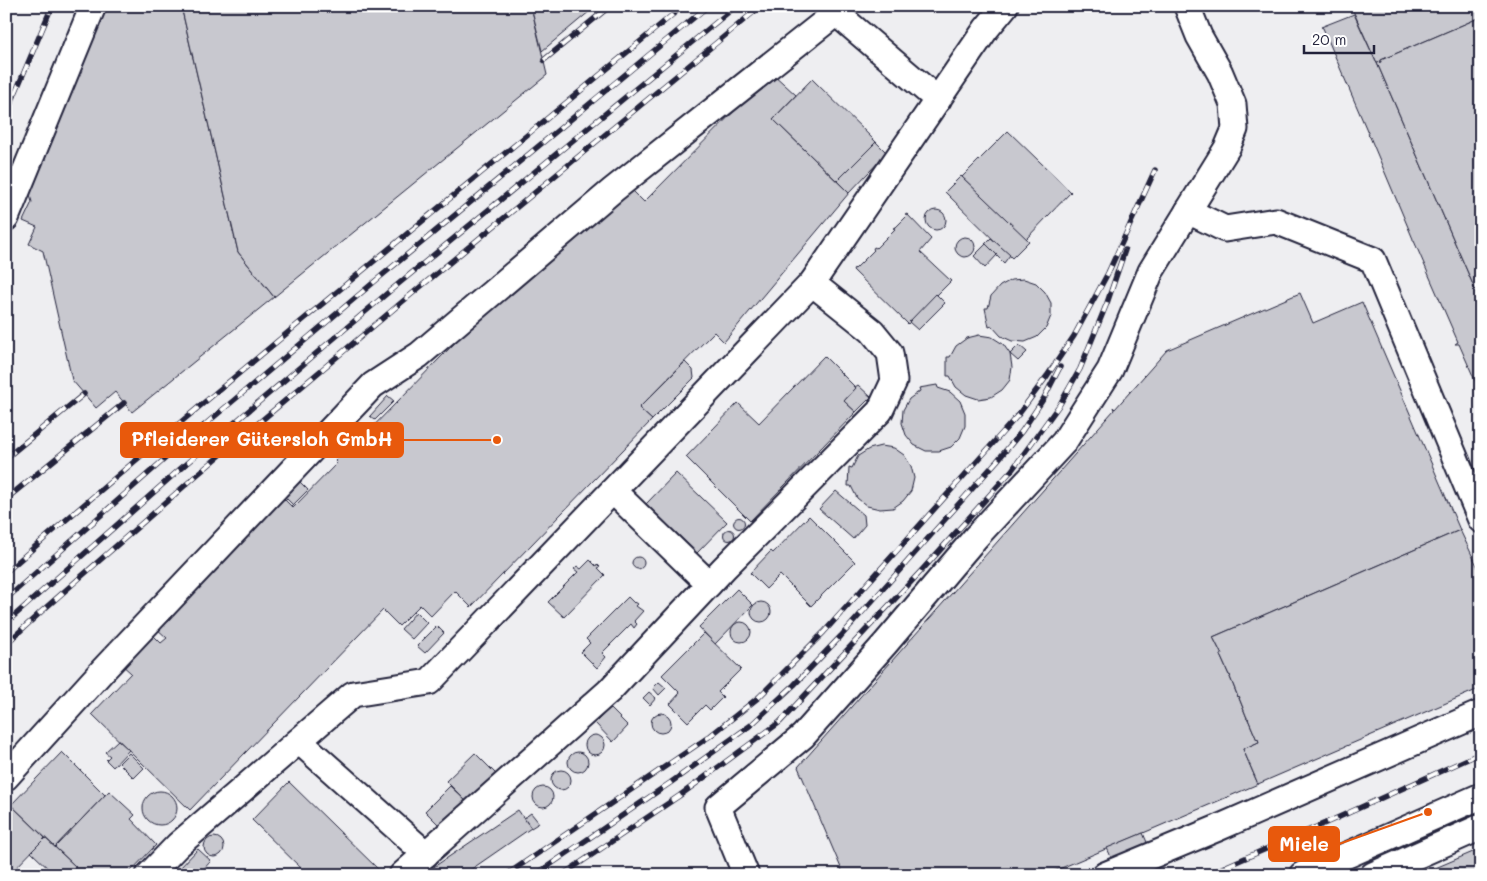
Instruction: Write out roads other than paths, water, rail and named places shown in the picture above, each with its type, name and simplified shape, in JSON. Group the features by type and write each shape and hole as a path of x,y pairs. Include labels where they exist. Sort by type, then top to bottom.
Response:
{"lane":[{"path":"6,218 93,6"},
{"path":"149,875 178,845 353,694 429,682 812,283 986,29 1005,6"},
{"path":"746,875 718,807 803,736 885,644 976,537 1064,442 1110,370 1151,271 1227,148 1235,130 1233,104 1220,73 1199,36 1187,6"},
{"path":"6,777 103,670 373,385 419,355 613,190 836,13 938,100"},
{"path":"1188,211 1225,229 1276,220 1373,260 1481,520"},
{"path":"402,875 609,691 709,584 880,411 894,381 890,353 872,331 812,283"},
{"path":"614,491 709,584"},
{"path":"1105,875 1218,828 1481,713"},
{"path":"299,741 426,854"},
{"path":"1302,875 1481,796"},
{"path":"1374,875 1481,827"}],"railway":[{"path":"6,115 52,6"},
{"path":"544,60 610,6"},
{"path":"6,572 258,357 683,6"},
{"path":"6,599 176,449 380,277 708,6"},
{"path":"6,623 188,462 391,290 736,6"},
{"path":"6,644 198,474 402,302 761,6"},
{"path":"506,875 710,736 759,697 824,632 1018,415 1047,376 1074,336 1108,273 1155,170"},
{"path":"562,875 679,796 780,722 923,569 1012,470 1060,404 1080,369 1107,303 1125,250"},
{"path":"535,875 751,725 794,685 841,636 997,461 1022,431 1044,398 1060,367"},
{"path":"6,458 84,394"},
{"path":"6,499 124,403"},
{"path":"1206,875 1481,753"}],"place":[{"name":"Pfleiderer Gütersloh GmbH","path":"497,440"},
{"name":"Miele","path":"1428,812"}]}
